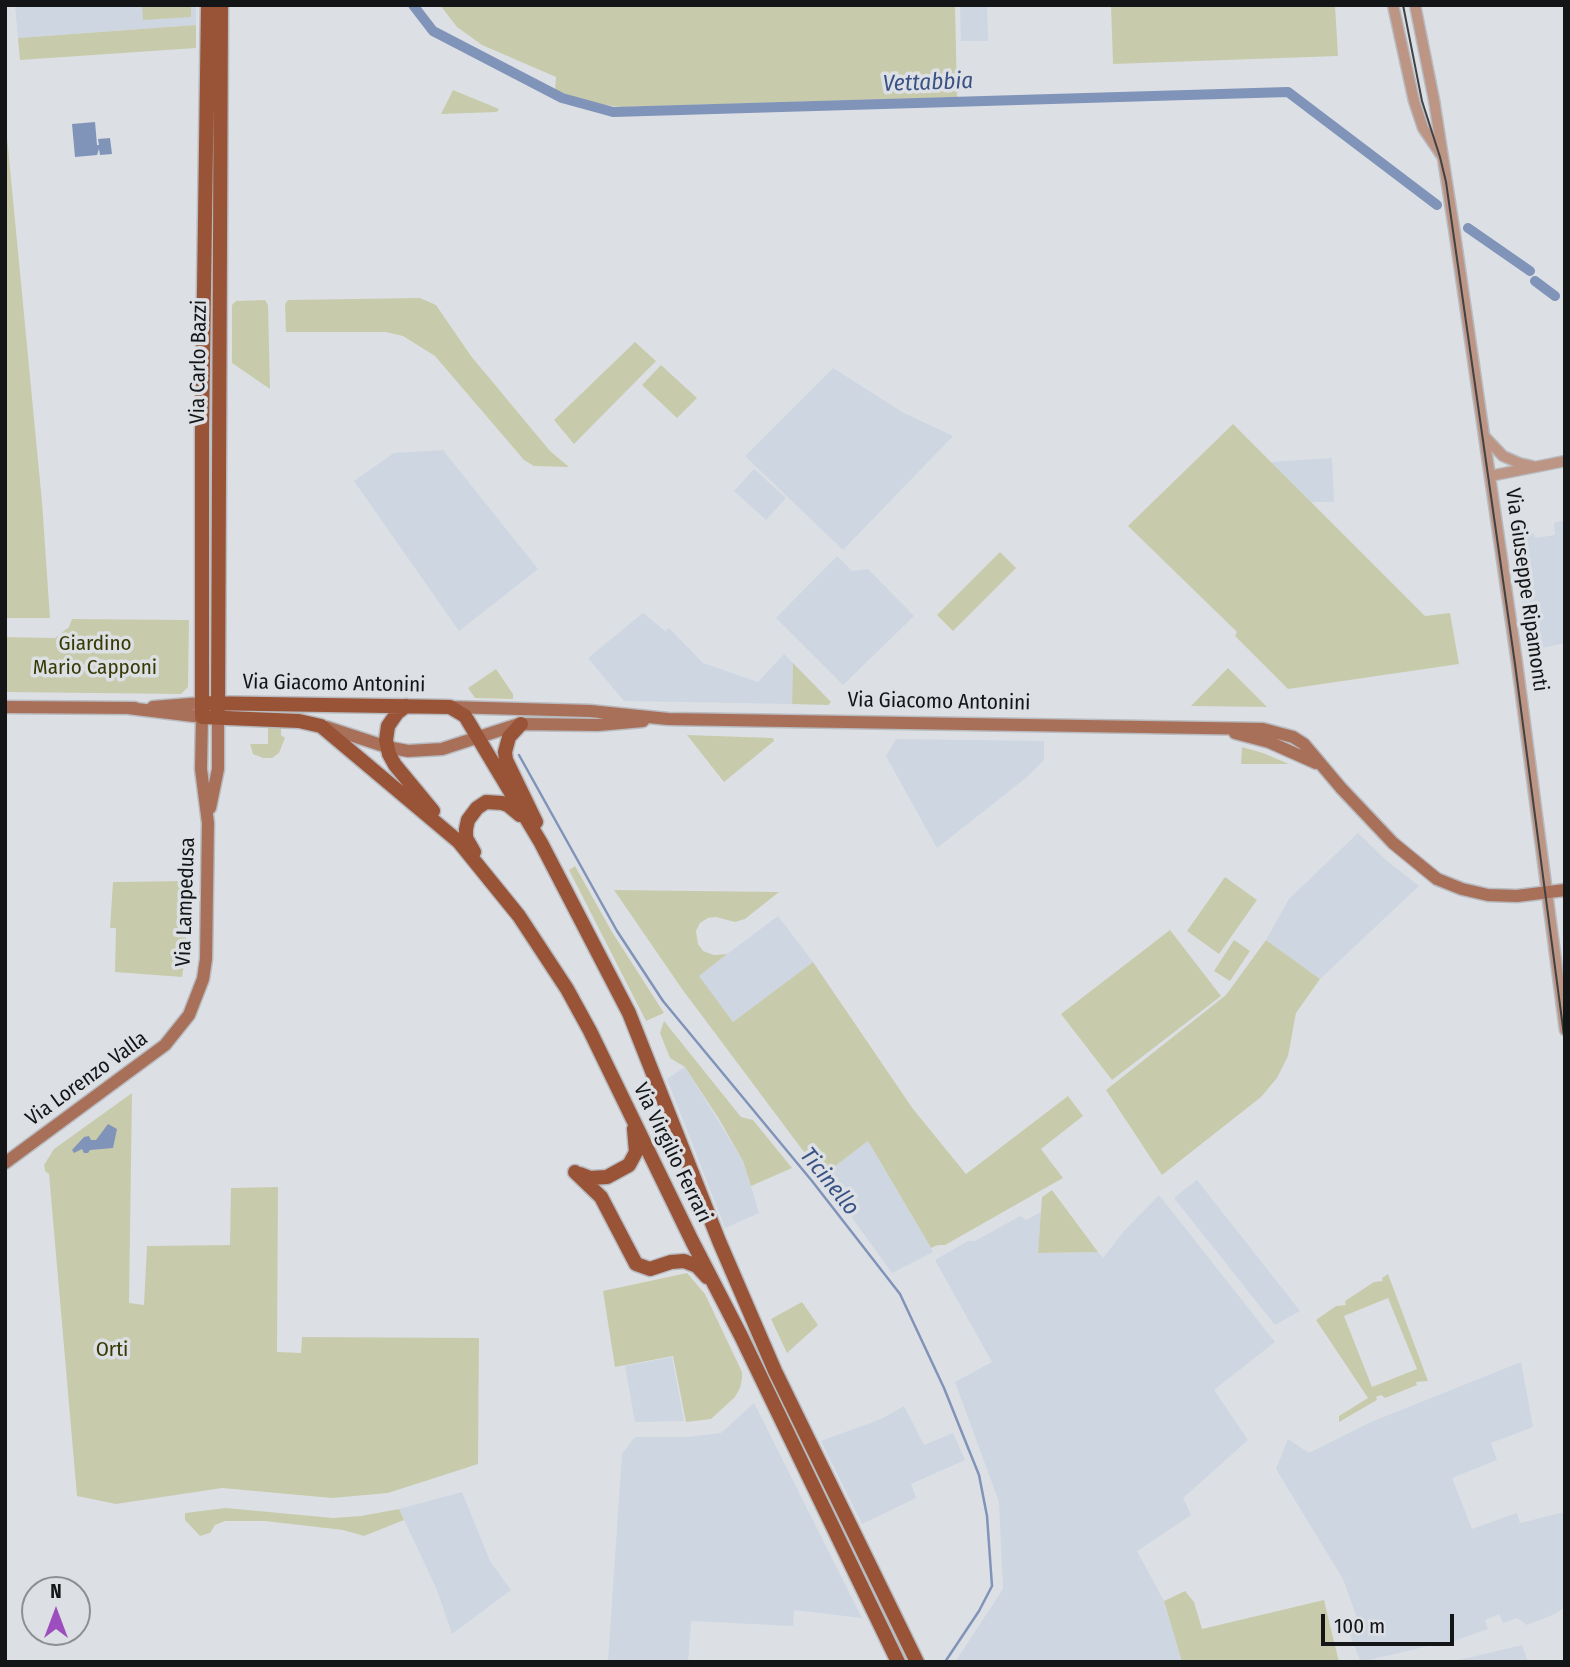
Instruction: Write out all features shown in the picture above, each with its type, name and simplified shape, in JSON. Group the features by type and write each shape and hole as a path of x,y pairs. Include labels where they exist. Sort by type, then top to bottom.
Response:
{"main road":[{"name":"Via Carlo Bazzi","path":"202,710 208,5"},
{"name":"Via Carlo Bazzi","path":"218,719 221,5"},
{"name":"Via Giacomo Antonini","path":"202,710 218,703 406,706 597,711 668,719 1263,729 1284,734 1304,744 1401,850 1437,878 1462,889 1488,895 1517,896 1565,890"},
{"path":"406,706 388,726 387,747 395,765 459,842"},
{"path":"5,707 202,710"},
{"name":"Via Giacomo Antonini","path":"450,707 465,716 478,737"},
{"name":"Via Giacomo Antonini","path":"202,710 218,719 292,721 321,726 408,751 430,751 522,724 613,724 668,719"},
{"name":"Via Lampedusa","path":"186,1020 200,991 206,965 208,822 201,769 202,710"},
{"name":"Via Lampedusa","path":"208,822 218,769 218,719"},
{"path":"522,724 509,737 506,760 535,816 541,843"},
{"name":"Via Virgilio Ferrari","path":"321,726 459,842 534,936 567,989 741,1336 898,1662"},
{"name":"Via Virgilio Ferrari","path":"478,737 541,843 629,1013 719,1241 775,1371 917,1662"},
{"path":"488,876 467,838 466,829 472,813 486,803 502,803 517,811 531,826"},
{"name":"Via Lorenzo Valla","path":"5,1163 160,1049 186,1020"},
{"path":"627,1106 636,1145 632,1161 626,1168 607,1177 590,1178 575,1172 601,1197 636,1264 650,1269 684,1261 697,1266 713,1283"}],"street":[{"name":"Via Giuseppe Ripamonti","path":"1393,5 1414,101 1423,128 1442,156"},
{"name":"Via Giuseppe Ripamonti","path":"1415,5 1434,100 1484,436 1565,1030"},
{"path":"1484,436 1511,460 1539,467"},
{"path":"1490,477 1565,461"}],"shaded area":[{"path":"15,5 196,5 196,25 18,38"},
{"path":"960,5 987,5 988,41 961,41"},
{"path":"833,368 902,412 953,436 843,550 745,456"},
{"path":"443,450 538,569 459,631 354,481 394,453"},
{"path":"1332,458 1334,502 1311,502 1271,462"},
{"path":"754,469 786,498 766,520 734,491"},
{"path":"1565,520 1565,643 1528,651 1511,532 1528,529 1529,534 1534,533 1535,538 1555,535 1554,523"},
{"path":"837,556 852,571 868,569 914,616 843,685 776,618"},
{"path":"643,613 665,631 669,628 703,663 758,682 784,654 793,663 792,704 624,701 588,658"},
{"path":"896,739 1044,741 1044,760 1027,777 937,848 886,756"},
{"path":"1358,833 1387,861 1419,886 1320,979 1266,940 1289,899"},
{"path":"778,916 813,962 733,1022 698,976"},
{"path":"685,1067 743,1161 759,1213 725,1228 667,1079"},
{"path":"868,1141 933,1252 892,1273 822,1176"},
{"path":"1197,1180 1300,1311 1275,1325 1174,1198"},
{"path":"1159,1195 1275,1342 1214,1390 1248,1440 1183,1498 1191,1515 1137,1551 1164,1601 1182,1662 955,1662 1003,1589 999,1502 955,1382 992,1362 935,1260 1020,1216 1026,1220 1041,1212 1038,1253 1098,1252 1103,1258 1124,1231"},
{"path":"672,1357 684,1421 635,1422 625,1366"},
{"path":"1521,1362 1533,1427 1491,1443 1497,1460 1452,1478 1472,1529 1517,1513 1520,1523 1565,1512 1565,1607 1527,1625 1517,1618 1503,1623 1499,1614 1485,1620 1488,1629 1437,1647 1436,1644 1361,1662 1347,1628 1358,1621 1343,1579 1276,1469 1288,1439 1309,1453 1371,1422"},
{"path":"754,1403 862,1618 794,1610 793,1626 691,1621 688,1662 608,1662 622,1454 635,1437 687,1437 721,1433"},
{"path":"904,1406 924,1445 953,1433 965,1460 911,1484 916,1498 862,1524 821,1441 881,1419"},
{"path":"462,1492 490,1561 511,1590 452,1634 437,1590 399,1509"},
{"path":"1522,1645 1528,1662 1449,1662 1485,1654"}],"green space":[{"path":"142,5 191,5 191,17 143,20"},
{"path":"440,5 955,5 957,97 621,107 589,103 555,90 556,77 482,45 457,27"},
{"path":"1111,5 1335,5 1338,56 1113,64"},
{"path":"196,25 196,48 20,60 18,38"},
{"path":"453,90 499,109 497,112 441,114"},
{"name":"Giardino Mario Capponi","path":"5,116 42,502 50,618 5,618"},
{"path":"420,298 436,305 471,356 550,451 569,467 534,466 524,460 435,356 403,336 386,332 286,332 285,304 288,300"},
{"path":"265,300 268,305 270,389 232,363 232,305 236,301"},
{"path":"635,342 656,361 574,444 554,420"},
{"path":"661,365 697,398 677,418 642,385"},
{"path":"1233,424 1425,616 1450,613 1459,664 1288,689 1235,636 1237,632 1128,526"},
{"path":"1000,552 1016,568 953,631 937,615"},
{"name":"Giardino Mario Capponi","path":"72,619 189,620 188,687 181,694 5,692 5,637 55,638 69,627"},
{"path":"793,663 831,702 828,705 792,704"},
{"path":"1228,668 1267,707 1191,706"},
{"path":"496,669 513,694 513,699 475,698 468,688"},
{"path":"268,728 281,728 281,735 285,738 279,753 272,758 263,758 253,754 250,744 268,744"},
{"path":"687,735 773,738 774,741 724,782"},
{"path":"1242,747 1263,753 1289,764 1241,764"},
{"path":"575,866 612,932 664,1013 646,1021 569,870"},
{"path":"1225,877 1257,900 1219,954 1187,931"},
{"path":"187,881 186,952 182,977 115,972 116,928 110,928 113,882"},
{"path":"614,890 779,892 745,919 735,922 716,917 708,918 700,923 696,931 698,944 703,951 714,955 727,954 699,976 733,1022 813,962 913,1109 966,1174 1068,1096 1083,1116 1041,1149 1063,1178 945,1245 931,1248 868,1141 822,1176 682,989"},
{"path":"1170,930 1221,996 1112,1080 1061,1014"},
{"path":"1234,940 1250,951 1230,981 1214,971"},
{"path":"1266,940 1320,979 1296,1013 1288,1056 1277,1078 1261,1097 1162,1175 1106,1090 1226,995"},
{"path":"664,1021 741,1117 753,1120 792,1168 751,1186 743,1161 719,1119 685,1067 670,1058 660,1033"},
{"name":"Orti","path":"132,1093 129,1303 144,1305 147,1246 230,1245 231,1188 278,1187 277,1352 301,1353 302,1337 479,1338 478,1464 388,1493 332,1498 222,1488 116,1504 77,1496 49,1174 44,1165 54,1149"},
{"path":"1052,1190 1098,1252 1038,1253 1042,1197"},
{"path":"687,1273 705,1294 742,1372 742,1379 735,1397 711,1419 686,1422 673,1356 615,1367 603,1291"},
{"path":"1388,1274 1428,1381 1416,1382 1417,1385 1385,1398 1381,1395 1376,1397 1377,1400 1339,1422 1339,1416 1368,1398 1316,1320 1336,1306 1346,1305 1345,1301 1374,1282 1383,1281 1382,1278","holes":["1388,1298 1417,1369 1372,1387 1344,1316"]},
{"path":"802,1302 818,1325 787,1353 771,1319"},
{"path":"226,1508 333,1518 399,1509 404,1520 364,1536 343,1530 265,1521 225,1521 215,1525 210,1533 200,1536 185,1520 185,1513"},
{"path":"1185,1591 1194,1602 1202,1629 1324,1600 1339,1662 1182,1662 1164,1601"}],"water":[{"path":"95,122 97,145 98,139 110,138 112,154 100,155 99,149 97,155 75,157 72,124"},
{"path":"108,1124 117,1129 113,1148 90,1150 88,1153 84,1153 82,1149 74,1153 72,1150 84,1137 89,1136 91,1140 96,1140"}],"waterway":[{"name":"Vettabbia","path":"413,5 433,31 562,98 613,112 1288,92 1437,205"},
{"name":"Vettabbia","path":"1468,228 1530,271"},
{"name":"Vettabbia","path":"1535,281 1555,296"},
{"name":"Ticinello","path":"519,755 617,931 663,1001 812,1181 900,1294 944,1388 979,1475 987,1516 992,1586 945,1662"}],"tram line":[{"path":"1403,5 1422,101 1446,182 1515,664 1565,1043"}]}
